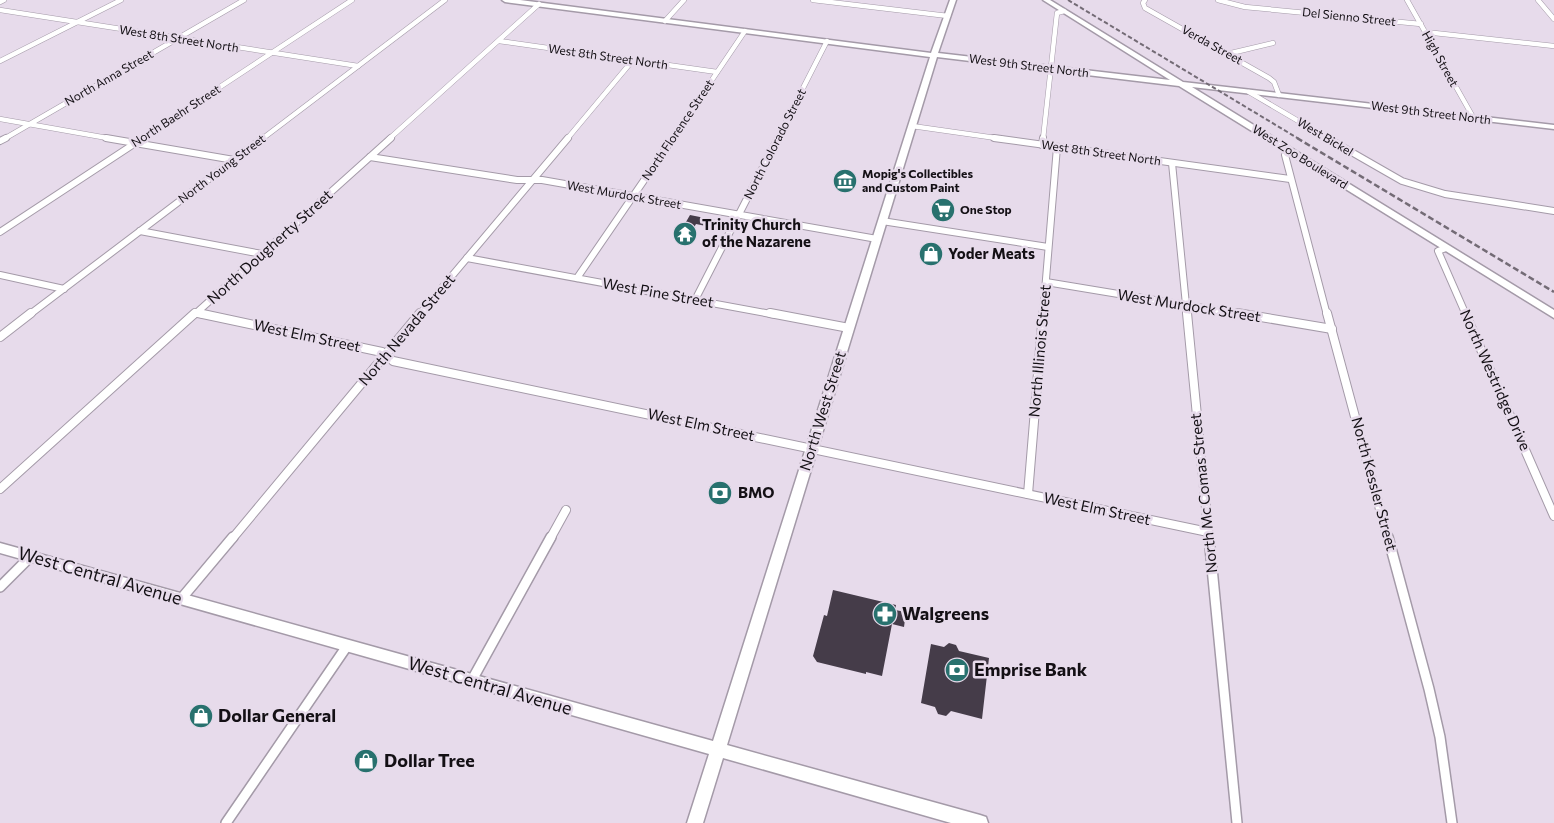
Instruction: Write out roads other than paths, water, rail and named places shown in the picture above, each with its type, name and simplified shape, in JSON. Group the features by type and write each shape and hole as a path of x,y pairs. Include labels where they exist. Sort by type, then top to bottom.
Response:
{"main road":[{"name":"West 9th Street North","path":"505,0 525,1 934,55 1554,127"},
{"name":"North West Street","path":"695,823 934,55 953,0"},
{"name":"West Zoo Boulevard","path":"1046,0 1554,314"},
{"name":"West Central Avenue","path":"0,548 980,823"}],"street":[{"path":"0,2 4,0"},
{"path":"0,62 121,0"},
{"name":"North Anna Street","path":"0,141 244,0"},
{"name":"North Baehr Street","path":"0,232 352,0"},
{"name":"North Young Street","path":"0,337 445,0"},
{"path":"665,20 684,0"},
{"path":"813,0 948,16"},
{"name":"Verda Street","path":"1145,0 1143,2 1145,8 1269,78 1274,82 1279,95"},
{"name":"Del Sienno Street","path":"1218,0 1245,7 1421,24"},
{"name":"High Street","path":"1407,0 1473,118"},
{"path":"1538,0 1554,19"},
{"name":"North Dougherty Street","path":"0,489 539,4"},
{"name":"West 8th Street North","path":"0,10 358,66"},
{"path":"1042,145 1057,13 1064,11"},
{"name":"North Florence Street","path":"577,278 745,31"},
{"path":"1425,32 1554,46"},
{"name":"West 8th Street North","path":"499,41 717,72"},
{"name":"North Colorado Street","path":"695,300 827,41"},
{"path":"1227,54 1273,44"},
{"name":"North Nevada Street","path":"181,599 633,60"},
{"name":"West Bickel","path":"1249,92 1402,181 1444,194 1554,211"},
{"path":"0,119 234,160"},
{"name":"West 8th Street North","path":"912,126 1290,179"},
{"name":"North Illinois Street","path":"1028,494 1057,147"},
{"name":"North Kessler Street","path":"1292,152 1284,155 1290,179 1429,689 1440,738 1452,823"},
{"name":"West Murdock Street","path":"370,157 516,180 542,180 877,239"},
{"name":"North Mc Comas Street","path":"1172,163 1237,823"},
{"path":"882,221 1048,247"},
{"path":"140,231 262,254"},
{"name":"North Westridge Drive","path":"1446,248 1438,252 1554,516"},
{"name":"West Pine Street","path":"467,258 849,328"},
{"path":"0,275 64,289"},
{"name":"West Murdock Street","path":"1046,282 1332,330"},
{"name":"West Elm Street","path":"196,313 382,352 394,361 1208,532"},
{"path":"472,680 566,510"},
{"path":"0,587 30,557"},
{"path":"226,823 347,646"}],"railway":[{"path":"1068,0 1299,139"},
{"path":"1297,138 1554,292"}],"place":[{"name":"Mopig's Collectibles and Custom Paint","path":"845,181"},
{"name":"One Stop","path":"943,210"},
{"name":"Trinity Church of the Nazarene","path":"685,234"},
{"name":"Yoder Meats","path":"931,254"},
{"name":"BMO","path":"720,493"},
{"name":"Walgreens","path":"885,614"},
{"name":"Emprise Bank","path":"957,670"},
{"name":"Dollar General","path":"201,716"},
{"name":"Dollar Tree","path":"366,761"}]}
